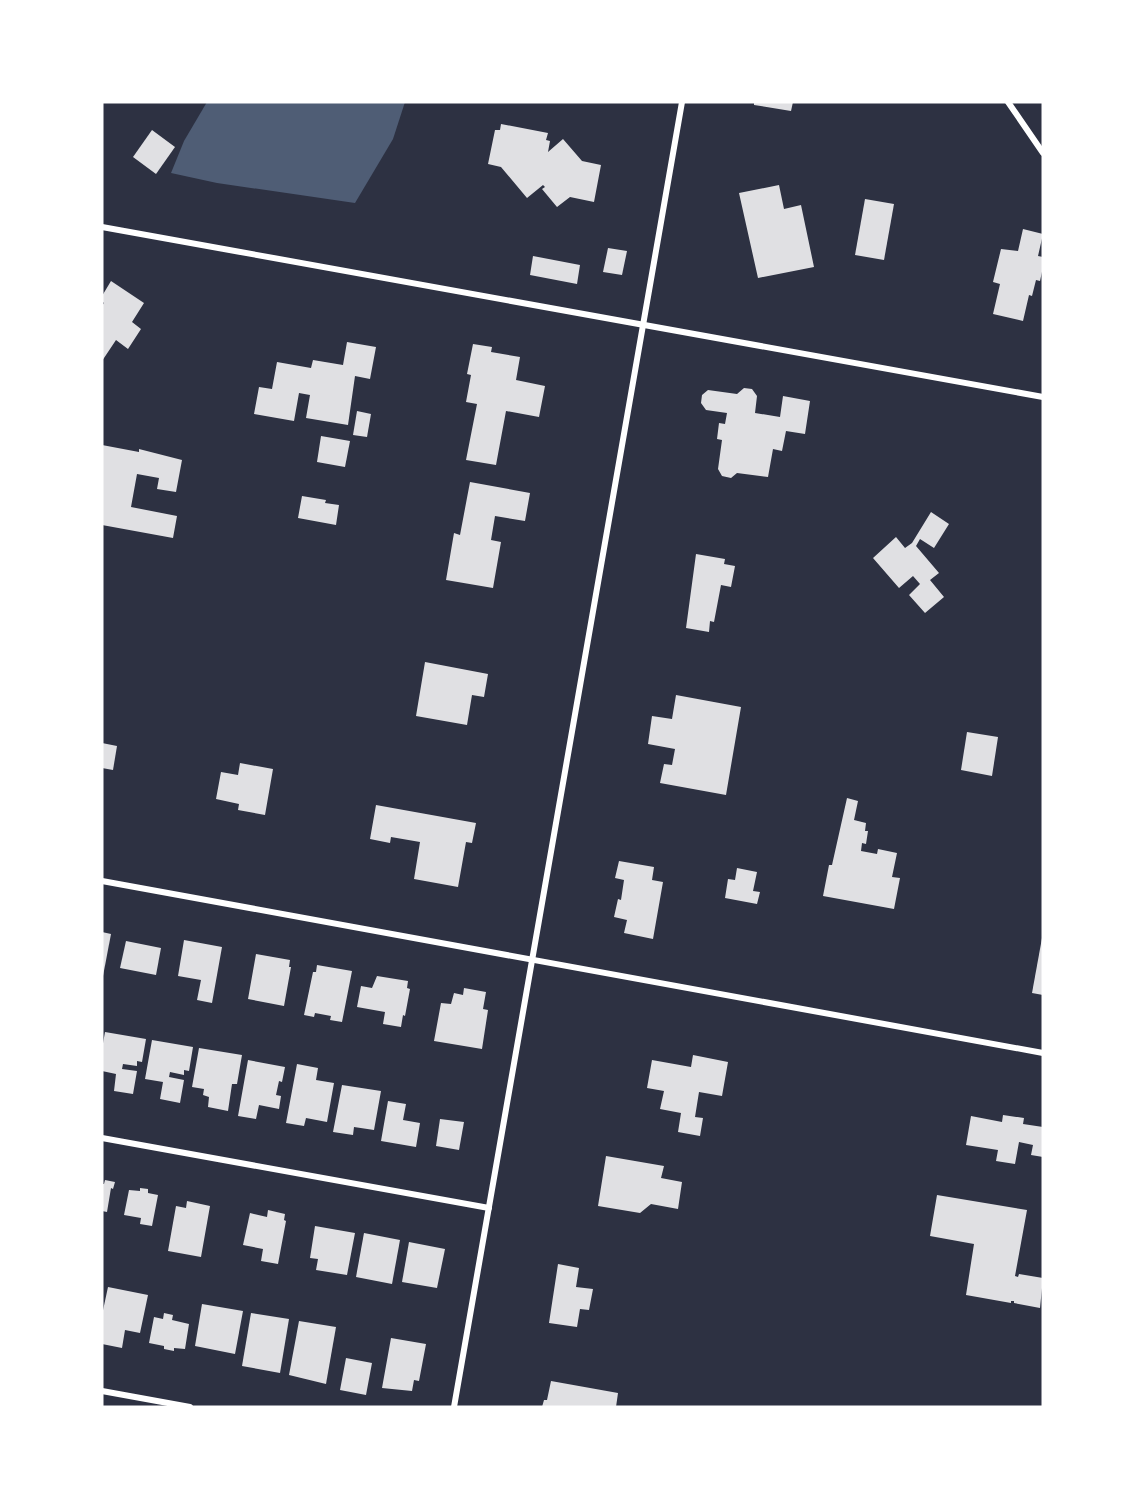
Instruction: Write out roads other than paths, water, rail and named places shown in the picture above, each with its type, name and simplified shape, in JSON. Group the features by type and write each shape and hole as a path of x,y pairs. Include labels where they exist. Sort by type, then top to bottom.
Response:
{"street":[{"path":"454,1407 682,102"},
{"path":"1008,102 1043,153"},
{"path":"102,227 1043,397"},
{"path":"102,881 1043,1053"},
{"path":"102,1138 489,1208"},
{"path":"102,1391 190,1407"}],"water":[{"path":"207,102 405,102 393,139 355,203 217,183 171,173 184,141"}]}
